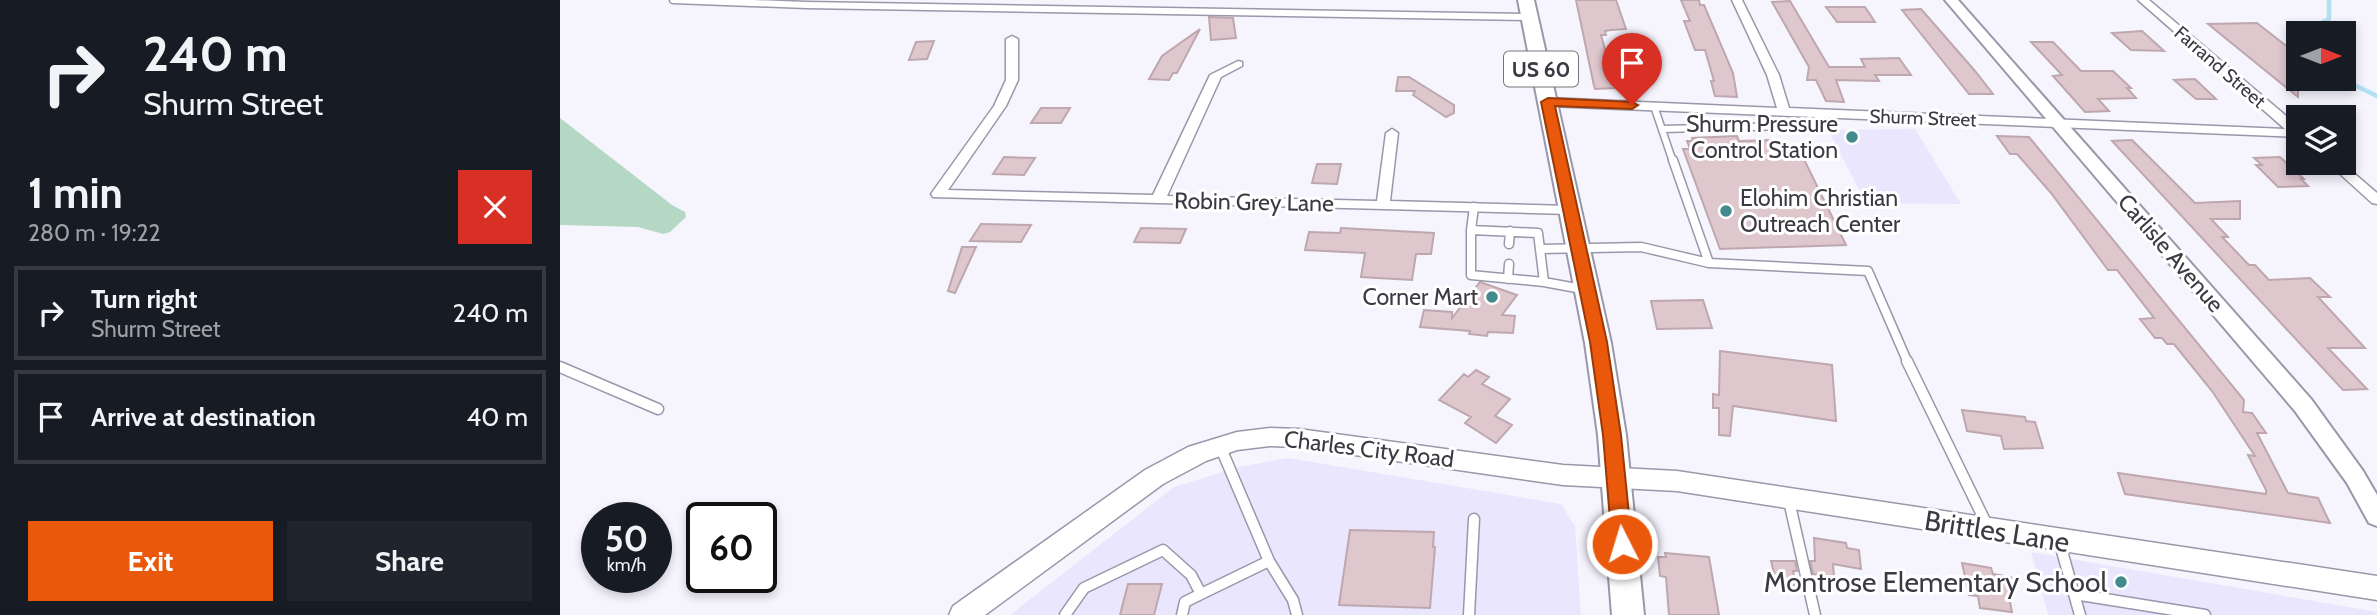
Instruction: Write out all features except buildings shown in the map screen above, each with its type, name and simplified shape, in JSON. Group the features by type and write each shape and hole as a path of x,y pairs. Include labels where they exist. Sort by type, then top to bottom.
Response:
{"main road":[{"name":"US 60","path":"1528,8 1588,290 1605,386 1628,615"},
{"name":"Charles City Road","path":"964,615 1154,477 1197,454 1220,446 1254,439 1299,438 1563,475 1616,476"},
{"name":"Brittles Lane","path":"1616,476 1676,481 2377,588"}],"street":[{"path":"1737,0 1768,64 1784,112"},
{"name":"Carlisle Avenue","path":"1951,0 2303,405 2348,468 2377,516"},
{"name":"Farrand Street","path":"2143,0 2286,123"},
{"name":"Robin Grey Lane","path":"1012,39 1012,80 1000,106 938,194 1570,209"},
{"path":"1158,199 1216,75 1238,64"},
{"name":"Shurm Street","path":"1548,102 2286,132"},
{"path":"1383,205 1392,134"},
{"path":"2348,175 2377,200"}],"lane":[{"path":"673,0 807,5 1528,8"},
{"path":"1654,106 1709,263"},
{"path":"1662,129 1794,126"},
{"path":"1474,207 1471,275 1544,282 1588,290"},
{"path":"1471,230 1538,233 1544,282"},
{"path":"1509,244 1510,231"},
{"path":"1541,249 1641,247 1709,263 1868,271 1916,381 1989,530"},
{"path":"1508,279 1509,264"},
{"path":"560,368 659,409"},
{"path":"1220,446 1269,561 1293,600 1297,615"},
{"path":"1788,498 1815,615"},
{"path":"1469,615 1474,519"},
{"path":"2060,541 2080,615"},
{"path":"1065,615 1084,588 1163,550 1191,575 1202,594"},
{"path":"1182,615 1185,602 1269,561"},
{"path":"2074,594 2205,615"}],"shaded area":[{"path":"1915,129 1961,204 1866,203 1828,130"},
{"path":"1288,458 1561,504 1575,526 1581,615 1010,615 1174,487 1239,467"},
{"name":"Montrose Elementary School","path":"2031,552 2377,612 2377,615 2048,615"}],"green space":[{"path":"560,118 672,205 685,212 686,217 670,232 663,234 638,227 560,225"}],"waterway":[{"path":"2325,21 2329,19 2329,0"},
{"path":"2356,86 2377,96"}],"place":[{"name":"Shurm Pressure Control Station","path":"1852,137"},
{"name":"Elohim Christian Outreach Center","path":"1726,211"},
{"name":"Corner Mart","path":"1492,297"},
{"name":"Montrose Elementary School","path":"2121,582"}],"route":[{"path":"1622,544 1612,435 1598,342 1548,102 1632,105"}]}
